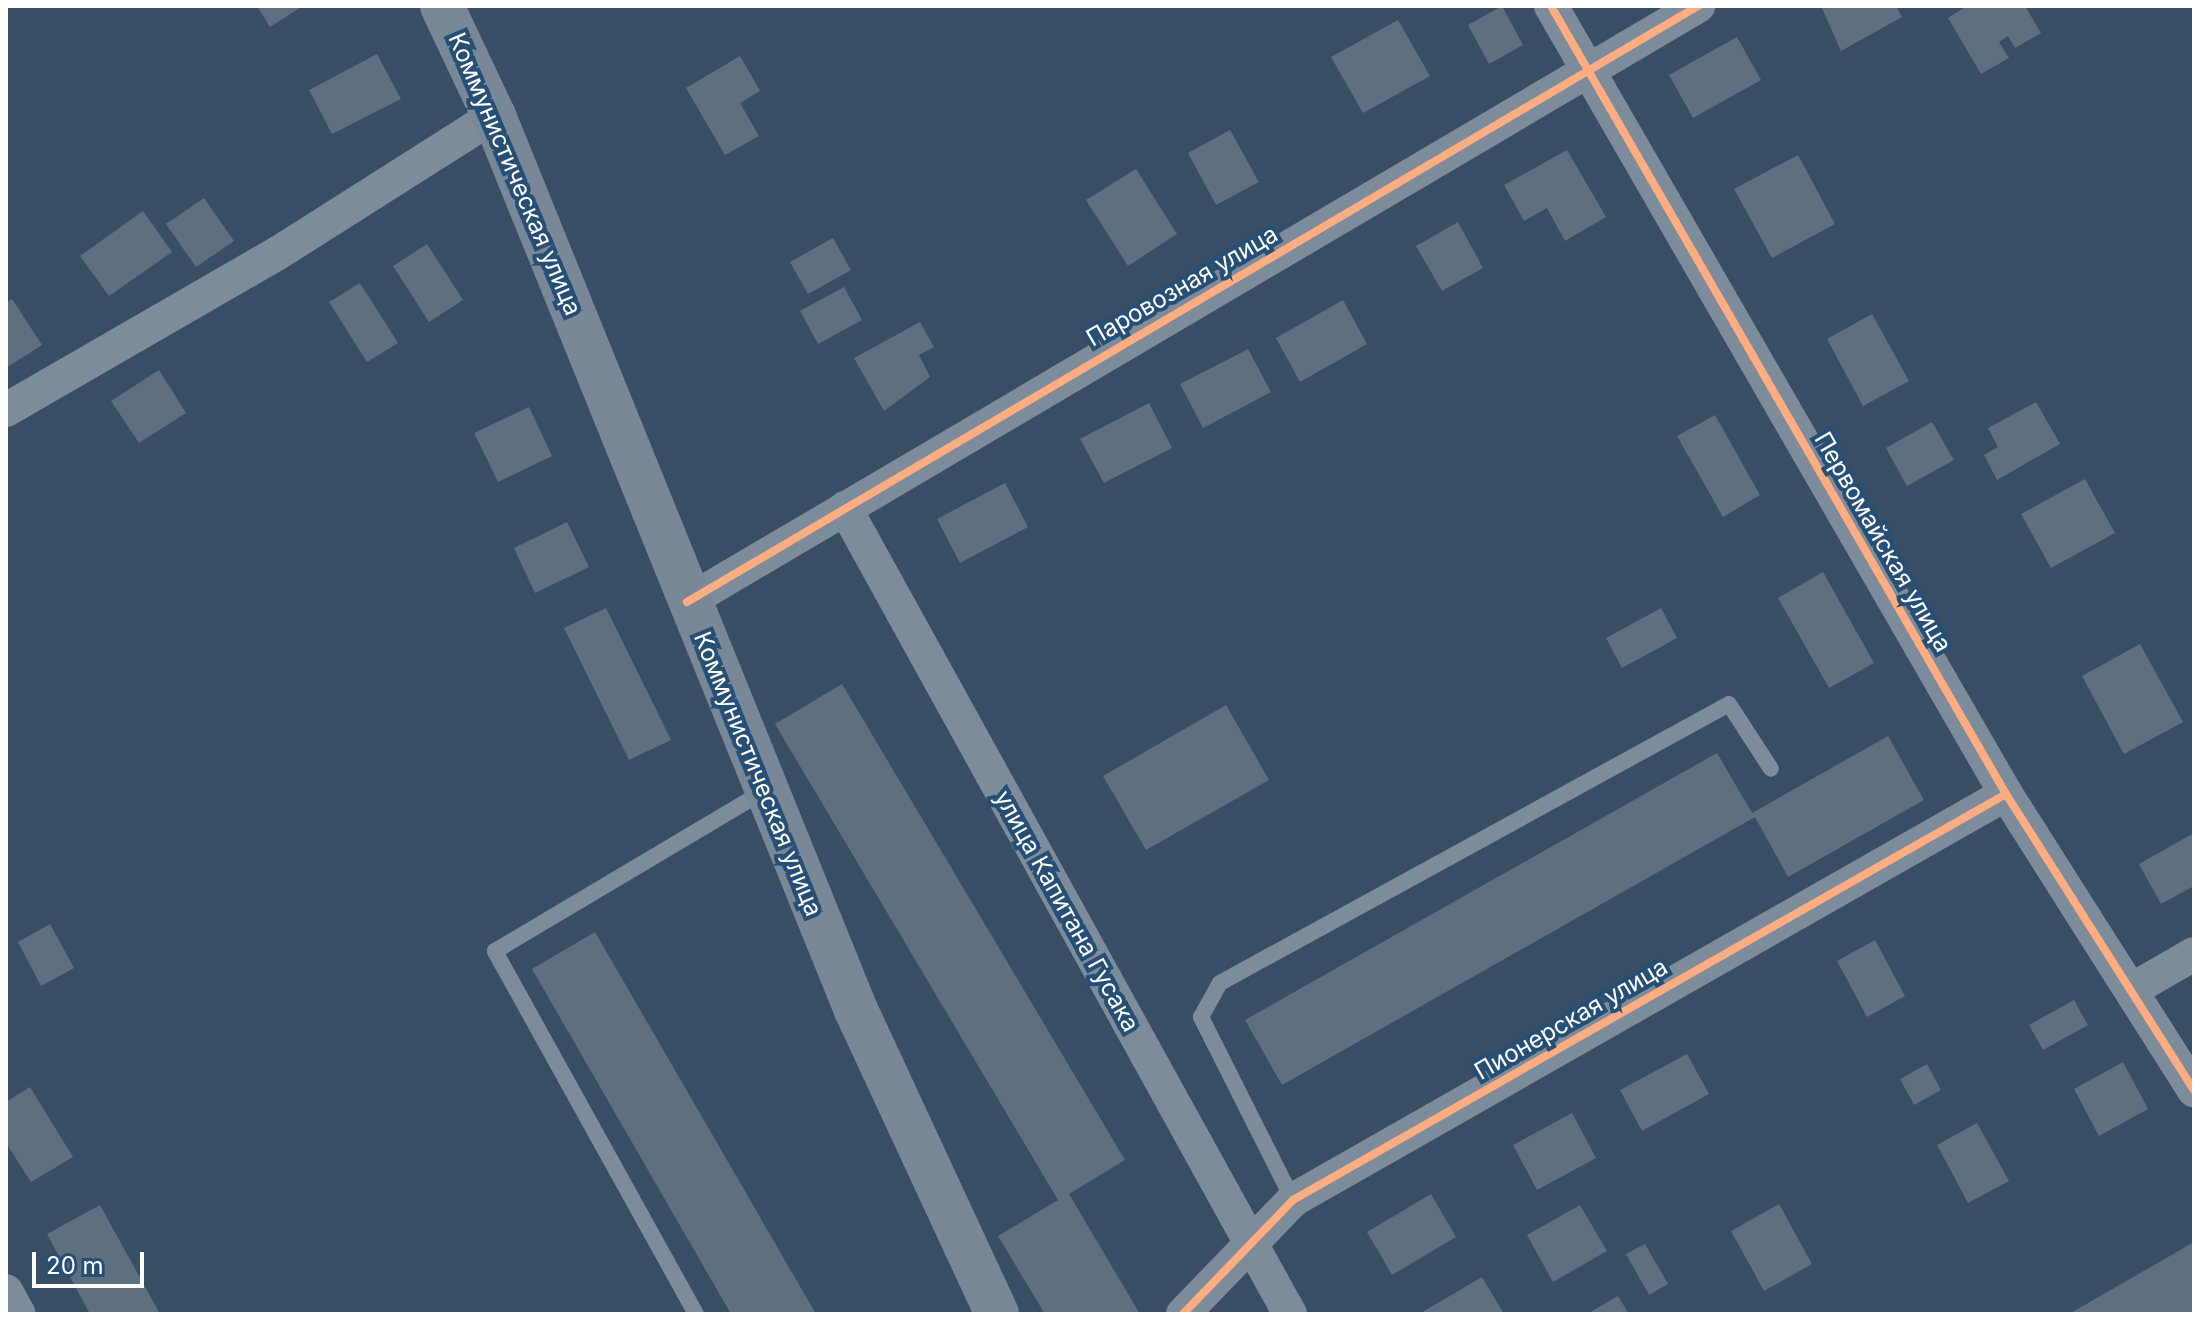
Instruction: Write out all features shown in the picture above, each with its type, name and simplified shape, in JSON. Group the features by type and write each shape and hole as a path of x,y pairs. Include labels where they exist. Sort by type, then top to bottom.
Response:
{"main road":[{"name":"Коммунистическая улица","path":"442,6 494,116 764,791 997,1314"}],"street":[{"name":"Первомайская улица","path":"1551,6 2006,794 2135,988 2194,1090"},
{"name":"Паровозная улица","path":"687,602 1698,6"},
{"path":"6,410 278,253 494,116"},
{"name":"улица Капитана Гусака","path":"845,508 1290,1314"},
{"name":"Пионерская улица","path":"1183,1314 1252,1246 1293,1200 2006,794"},
{"path":"2135,988 2194,954"},
{"path":"6,1291 19,1314"}],"lane":[{"path":"1293,1200 1201,1017 1220,983 1729,704 1771,769"},
{"path":"696,1314 495,951 764,791"}],"building":[{"path":"257,6 303,6 270,27"},
{"path":"1502,6 1523,45 1489,64 1468,25"},
{"path":"1821,6 1896,6 1902,17 1841,51"},
{"path":"1967,6 2025,6 2041,33 2015,48 2008,36 1999,42 2009,58 1981,74 1948,18"},
{"path":"1398,20 1430,76 1363,113 1331,57"},
{"path":"1737,37 1761,80 1693,118 1669,75"},
{"path":"377,54 401,99 332,134 309,90"},
{"path":"740,56 760,91 740,103 759,136 725,155 686,88"},
{"path":"1230,130 1259,182 1216,205 1188,153"},
{"path":"1567,150 1606,217 1565,241 1547,208 1524,221 1504,185"},
{"path":"1798,155 1835,224 1772,258 1734,189"},
{"path":"1136,169 1177,234 1128,266 1086,200"},
{"path":"204,198 234,241 196,267 166,224"},
{"path":"143,211 172,252 109,296 80,256"},
{"path":"1458,222 1483,268 1442,291 1416,246"},
{"path":"833,238 851,270 808,294 790,262"},
{"path":"427,244 463,300 429,322 393,266"},
{"path":"360,283 398,343 367,362 329,302"},
{"path":"844,287 862,320 818,344 800,311"},
{"path":"12,299 42,345 6,368 6,303"},
{"path":"1343,300 1367,344 1300,382 1276,338"},
{"path":"1872,314 1909,381 1863,406 1827,339"},
{"path":"920,322 934,347 919,355 930,377 884,411 854,358"},
{"path":"1248,349 1271,392 1203,428 1180,384"},
{"path":"159,370 186,413 139,443 111,401"},
{"path":"2036,402 2060,444 1997,480 1984,455 1998,447 1988,428"},
{"path":"1149,403 1172,448 1104,483 1080,439"},
{"path":"529,407 552,456 498,482 474,433"},
{"path":"1715,415 1760,495 1723,517 1677,436"},
{"path":"1932,422 1954,460 1907,486 1886,448"},
{"path":"2085,479 2115,533 2051,568 2021,514"},
{"path":"1005,483 1028,527 960,563 937,519"},
{"path":"567,522 589,567 535,593 514,548"},
{"path":"1823,572 1874,663 1829,688 1778,598"},
{"path":"606,608 671,740 629,760 564,628"},
{"path":"1661,608 1677,638 1622,668 1606,638"},
{"path":"2140,644 2183,722 2124,754 2082,676"},
{"path":"842,684 1125,1160 1069,1194 1140,1314 1045,1314 998,1236 1058,1200 775,724"},
{"path":"1226,705 1269,780 1146,850 1103,776"},
{"path":"1888,736 1924,800 1788,877 1755,817 1282,1085 1245,1020 1717,753 1752,813"},
{"path":"2194,833 2194,886 2161,904 2139,864"},
{"path":"50,924 74,968 41,986 18,942"},
{"path":"595,932 816,1314 731,1314 532,969"},
{"path":"1875,940 1905,996 1867,1017 1837,961"},
{"path":"2074,1000 2088,1025 2043,1050 2029,1025"},
{"path":"1687,1054 1709,1094 1642,1131 1620,1090"},
{"path":"2123,1062 2148,1109 2099,1136 2074,1089"},
{"path":"1927,1064 1941,1090 1914,1105 1900,1079"},
{"path":"30,1087 73,1157 31,1182 6,1143 6,1102"},
{"path":"1572,1113 1596,1158 1537,1190 1513,1145"},
{"path":"1977,1123 2009,1181 1968,1203 1937,1145"},
{"path":"1431,1194 1456,1237 1392,1275 1367,1232"},
{"path":"1779,1204 1812,1264 1764,1291 1731,1231"},
{"path":"100,1205 160,1314 90,1314 47,1234"},
{"path":"1580,1205 1607,1251 1553,1282 1527,1235"},
{"path":"2194,1242 2194,1314 2069,1314"},
{"path":"1645,1244 1668,1284 1649,1295 1626,1254"},
{"path":"1482,1277 1504,1314 1419,1314"},
{"path":"1618,1296 1629,1314 1587,1314"}],"cycle path":[{"path":"1551,6 2006,794 2194,1090"},
{"path":"687,602 1698,6"},
{"path":"1183,1314 1293,1200 2006,794"}]}
